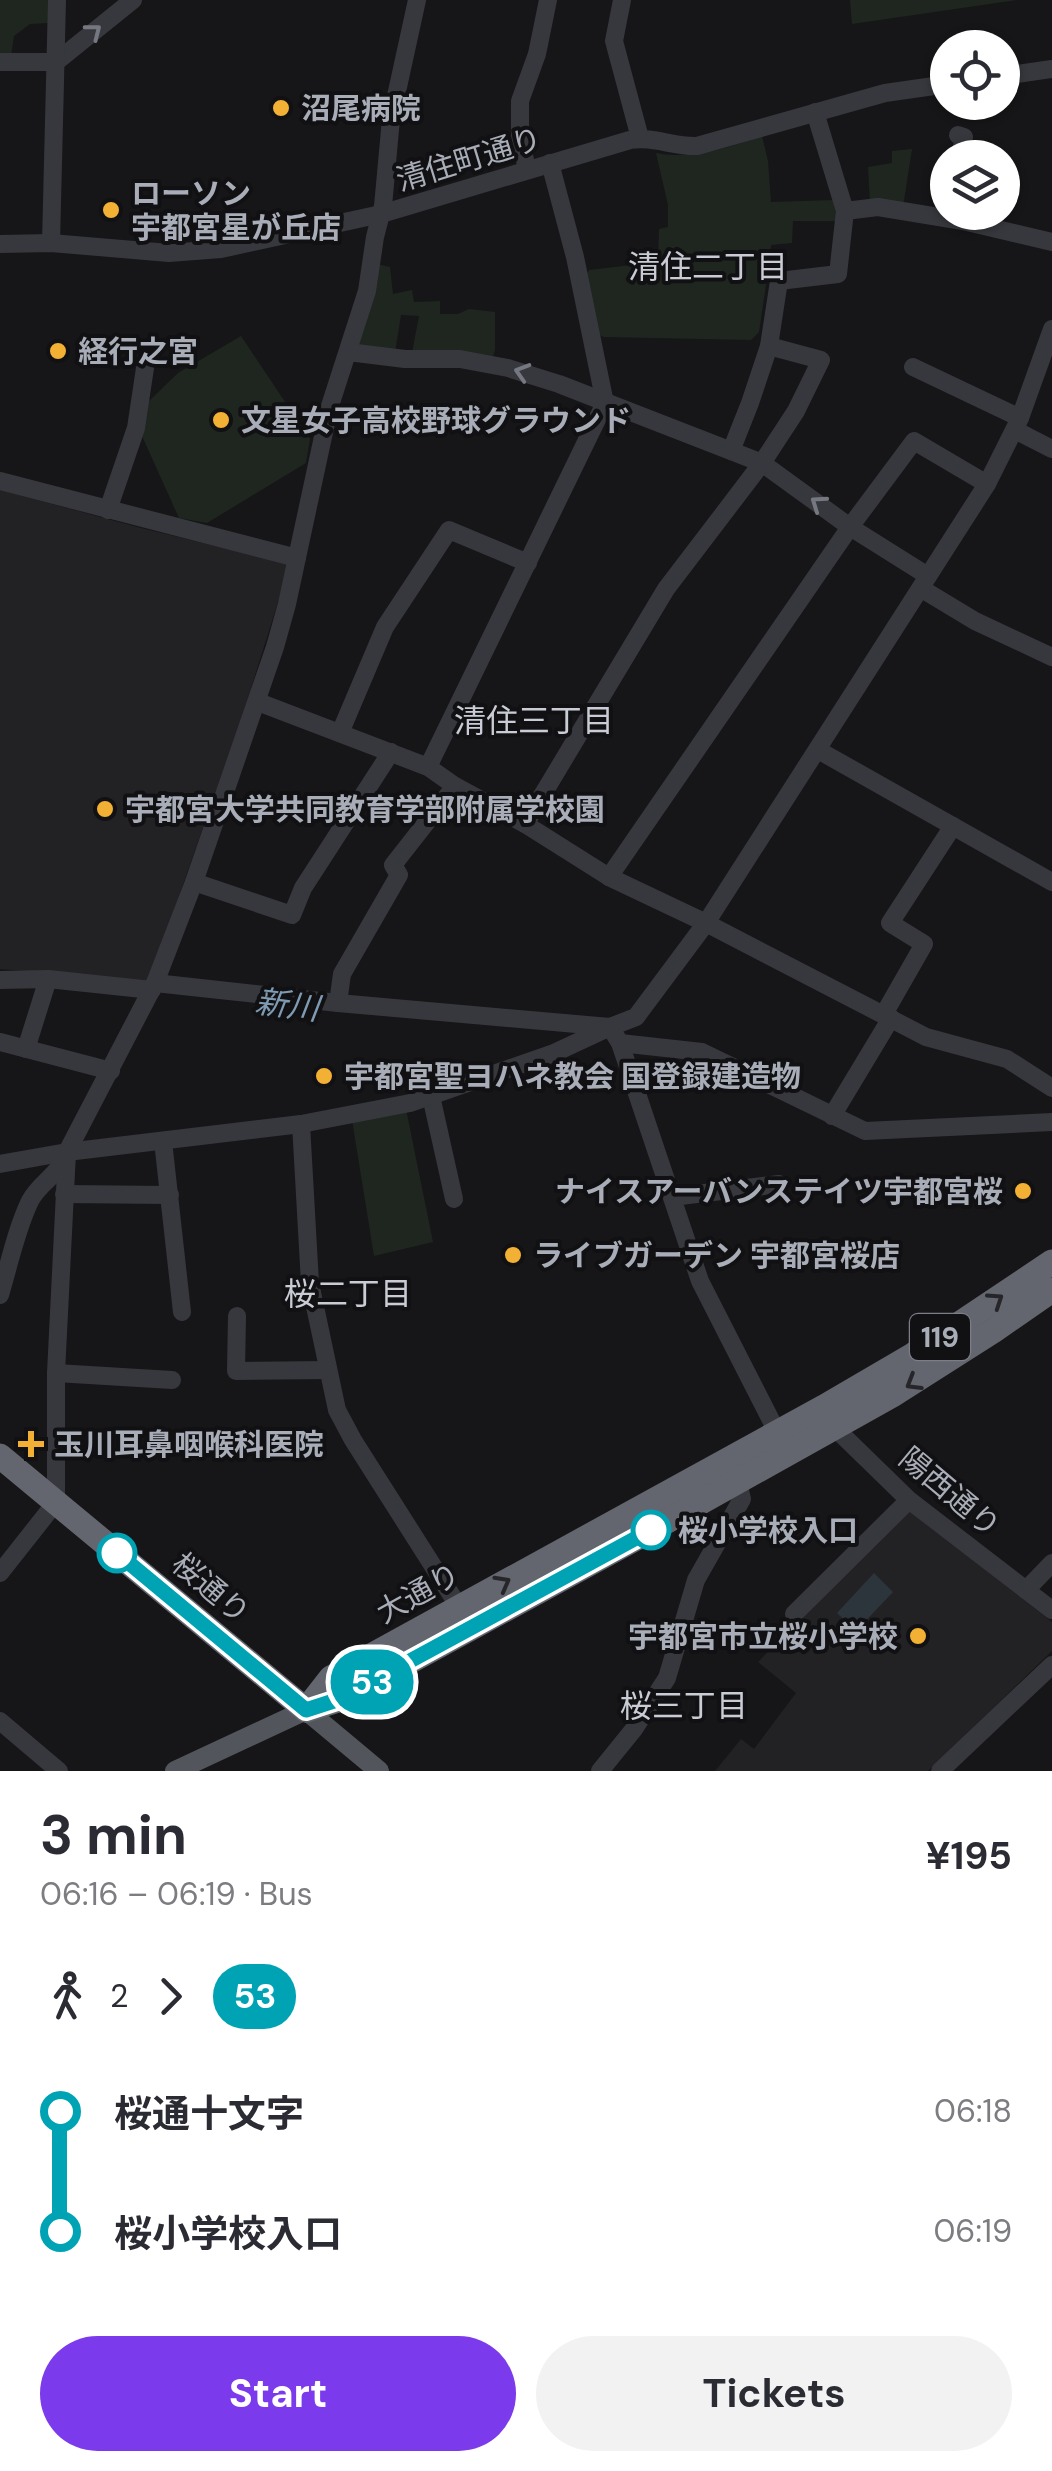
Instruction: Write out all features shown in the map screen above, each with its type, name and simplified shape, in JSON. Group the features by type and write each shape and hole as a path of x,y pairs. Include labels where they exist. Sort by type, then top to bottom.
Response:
{"highway":[{"name":"大通り","path":"306,1710 340,1699 738,1482 913,1355 1052,1262"},
{"name":"大通り","path":"306,1710 331,1678 776,1432 829,1417 933,1370 1052,1290"},
{"name":"桜通り","path":"0,1456 306,1710"}],"main road":[{"path":"175,1771 306,1710"},
{"name":"桜通り","path":"306,1710 380,1771"}],"street":[{"path":"51,243 57,0"},
{"path":"0,63 56,62 133,0"},
{"path":"0,1296 30,1201 58,1170 153,987 258,702 287,604 322,435 368,291 381,214 390,118 417,0"},
{"path":"527,170 520,135 520,102 537,54 548,0"},
{"path":"622,0 614,41 640,138"},
{"path":"1020,74 1052,70"},
{"name":"清住町通り","path":"0,244 51,243 169,253 248,244 381,214 640,138 697,146 885,94 930,87"},
{"path":"731,451 769,346 780,281 838,274 845,211 815,112"},
{"path":"428,767 606,403 576,257 550,164"},
{"path":"845,211 878,207 963,221 1052,242"},
{"path":"0,1164 301,1124 410,1103 615,1035 636,1017 706,923 988,484 1017,424 1052,330"},
{"path":"525,824 666,589 762,464 796,411 821,360 769,346"},
{"path":"348,352 405,359 460,359 508,368 762,464 975,621 1052,657"},
{"path":"913,367 1017,424 1052,448"},
{"path":"108,510 136,428 146,368"},
{"path":"609,877 850,527 914,441 988,484"},
{"path":"0,482 297,558"},
{"path":"340,733 385,627 449,530 528,563"},
{"path":"258,702 428,767 609,877 926,1037 1007,1059 1052,1088"},
{"path":"818,750 1052,882"},
{"path":"194,882 292,915 303,888 391,752"},
{"path":"338,1004 342,974 399,875 393,865 455,786"},
{"path":"835,1110 924,944 890,923 952,826"},
{"path":"26,1049 48,979"},
{"path":"0,980 48,979 153,987 615,1035 702,1052 835,1110 865,1132 1052,1122"},
{"path":"615,1035 700,1281 776,1432"},
{"path":"0,1042 110,1071"},
{"path":"431,1096 454,1198"},
{"path":"301,1124 310,1283 336,1410 459,1607"},
{"path":"164,1141 182,1312"},
{"path":"0,1573 56,1502 56,1372 68,1152"},
{"path":"672,1197 780,1184"},
{"path":"64,1194 170,1196"},
{"path":"237,1316 236,1371 328,1370"},
{"path":"56,1372 172,1380"},
{"name":"陽西通り","path":"829,1417 909,1500 1052,1610"},
{"path":"600,1771 634,1729 667,1678 696,1580 742,1499 738,1482"},
{"path":"794,1614 909,1500"},
{"path":"1026,1590 1052,1563"},
{"path":"940,1771 1052,1665"},
{"path":"0,1722 59,1771"}],"shaded area":[{"path":"0,0 49,0 49,23 30,24 14,36 11,56 0,56"},
{"path":"850,0 1017,0 852,24"},
{"path":"762,136 771,202 834,200 837,221 793,221 792,243 771,245 770,273 764,273 767,278 759,332 751,340 597,334 585,277 589,270 658,262 659,229 668,227 668,205 656,153 697,154"},
{"path":"912,149 903,207 870,203 868,167 892,163 892,151"},
{"path":"377,264 390,267 393,294 412,290 414,302 440,301 440,314 458,314 469,309 495,312 492,360 412,353 419,316 401,315 395,352 357,347"},
{"name":"文星女子高校野球グラウンド","path":"241,336 310,439 306,463 207,523 179,518 142,436 146,404 178,373"},
{"name":"宇都宮大学共同教育学部附属学校園","path":"0,490 290,564 241,720 149,981 0,969"},
{"path":"406,1109 433,1242 374,1256 352,1120"},
{"name":"宇都宮市立桜小学校","path":"909,1509 1052,1622 1052,1651 928,1771 715,1771 741,1739 754,1749 796,1693 758,1662"},
{"path":"874,1573 893,1592 856,1631 837,1613"}],"bus line":[{"name":"53","path":"117,1553 306,1710 340,1699 651,1530"}],"place":[{"name":"沼尾病院","path":"281,108"},
{"name":"ローソン 宇都宮星が丘店","path":"111,210"},
{"name":"経行之宮","path":"58,351"},
{"name":"文星女子高校野球グラウンド","path":"221,420"},
{"name":"宇都宮大学共同教育学部附属学校園","path":"105,809"},
{"name":"宇都宮聖ヨハネ教会 国登録建造物","path":"324,1076"},
{"name":"ナイスアーバンステイツ宇都宮桜","path":"1023,1191"},
{"name":"ライブガーデン 宇都宮桜店","path":"513,1255"},
{"name":"玉川耳鼻咽喉科医院","path":"31,1444"},
{"name":"桜小学校入口","path":"651,1530"},
{"name":"宇都宮市立桜小学校","path":"918,1636"}],"district":[{"name":"清住二丁目","path":"708,267"},
{"name":"清住三丁目","path":"534,721"},
{"name":"桜二丁目","path":"348,1294"},
{"name":"桜三丁目","path":"684,1706"}],"water label":[{"name":"新川","path":"287,1005"}]}
